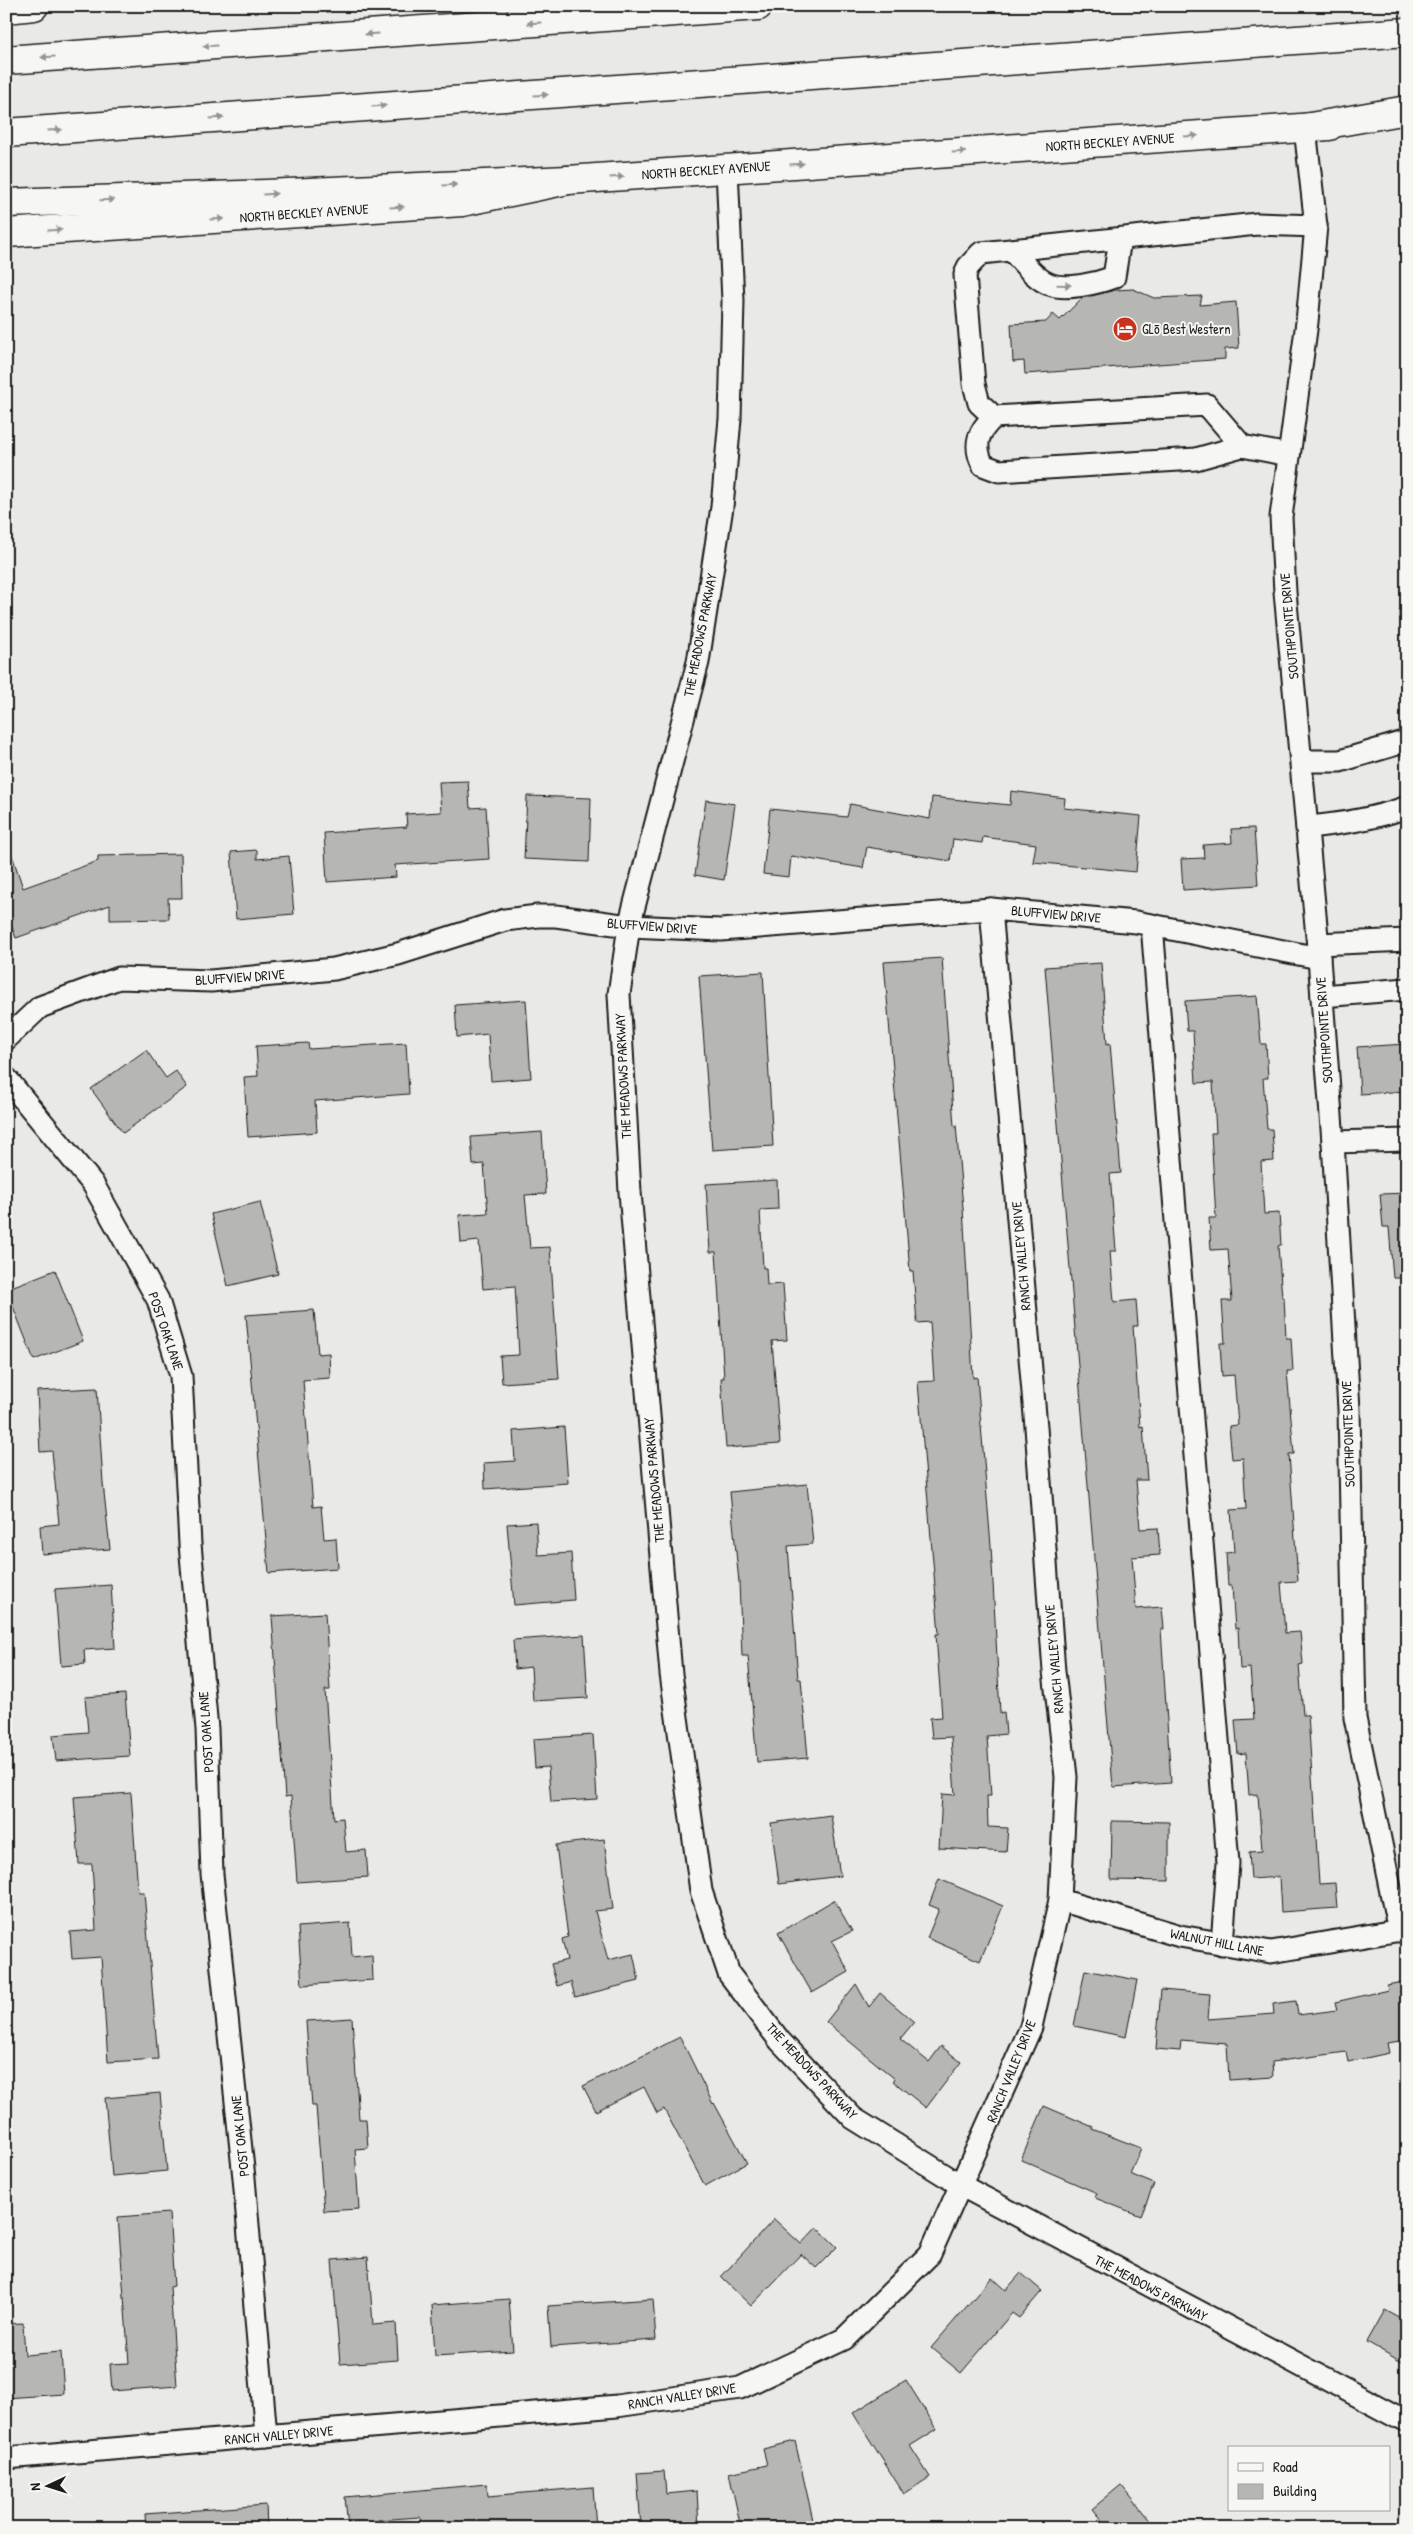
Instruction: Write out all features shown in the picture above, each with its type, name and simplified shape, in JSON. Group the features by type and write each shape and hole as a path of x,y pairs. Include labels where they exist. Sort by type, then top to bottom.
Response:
{"main road":[{"path":"6,9 34,6"},
{"path":"6,60 758,6"},
{"path":"6,133 1407,32"},
{"path":"1305,128 1407,110"},
{"name":"NORTH BECKLEY AVENUE","path":"6,233 462,202 568,180 1407,120"},
{"path":"6,203 266,194 568,180"}],"street":[{"name":"SOUTHPOINTE DRIVE","path":"1305,128 1316,226 1307,322 1281,517 1286,601 1319,951 1349,1409 1354,1718 1403,1930"},
{"name":"THE MEADOWS PARKWAY","path":"727,169 732,311 730,418 722,507 698,662 629,926 619,994 630,1192 671,1674 701,1891 729,1974 780,2041 853,2118 962,2186 1407,2422"},
{"path":"994,416 979,403 974,384 965,275 968,267 981,253 1257,224 1316,226"},
{"path":"1011,250 1032,271 1049,284 1089,286 1114,277 1120,238"},
{"path":"1242,446 1207,405 994,416 983,426 977,441 977,452 982,465 999,471 1196,459 1242,446 1289,455"},
{"path":"1301,761 1340,761 1407,741"},
{"path":"1307,827 1341,824 1383,816 1407,807"},
{"name":"BLUFFVIEW DRIVE","path":"6,1039 40,1007 119,978 212,981 334,969 398,954 505,920 521,918 556,916 629,926 721,930 991,908 1152,925 1319,951 1407,940"},
{"name":"RANCH VALLEY DRIVE","path":"6,2458 617,2406 740,2388 844,2339 930,2254 962,2186 1031,2026 1060,1900 1066,1777 1054,1671 1036,1427 991,908"},
{"path":"1152,925 1228,1863 1222,1944"},
{"path":"1322,996 1407,989"},
{"name":"POST OAK LANE","path":"6,1078 93,1184 158,1300 181,1376 190,1544 207,1729 212,1874 244,2178 266,2436"},
{"path":"1332,1142 1407,1140"},
{"name":"WALNUT HILL LANE","path":"1060,1900 1180,1936 1271,1952 1403,1930"}],"building":[{"name":"GLō Best Western","path":"1133,289 1154,298 1202,296 1200,305 1236,302 1239,348 1225,349 1225,359 1025,374 1024,361 1013,362 1011,324 1046,322 1053,314 1060,320 1082,298 1115,290"},
{"path":"468,781 470,808 486,807 489,859 395,865 396,877 327,882 324,833 407,827 406,814 441,812 439,782"},
{"path":"1011,791 1065,798 1064,808 1141,816 1136,872 1033,862 1036,844 983,837 982,843 953,839 950,861 867,847 863,868 791,856 789,877 763,874 770,809 847,817 850,804 930,819 932,797 1010,805"},
{"path":"527,796 591,798 589,862 524,859"},
{"path":"706,800 735,804 724,880 695,875"},
{"path":"1254,828 1258,885 1183,890 1181,859 1204,858 1203,845 1232,843 1231,829"},
{"path":"10,849 23,888 98,861 98,856 181,854 182,898 168,898 169,919 110,920 110,905 16,938 6,912 6,850"},
{"path":"257,850 257,859 289,856 294,914 236,919 231,852"},
{"path":"942,958 954,1126 956,1125 963,1208 973,1378 977,1377 991,1546 1000,1713 1004,1712 1006,1734 987,1736 991,1796 987,1796 988,1827 1008,1828 1006,1852 939,1848 942,1794 955,1795 951,1737 932,1738 930,1718 942,1717 936,1634 939,1634 918,1382 934,1381 930,1322 917,1323 913,1271 910,1271 884,962"},
{"path":"1101,963 1107,1044 1110,1043 1121,1173 1110,1174 1116,1251 1110,1251 1114,1302 1136,1300 1138,1326 1133,1326 1140,1427 1143,1426 1147,1480 1136,1480 1140,1529 1158,1528 1160,1555 1132,1557 1136,1609 1162,1607 1164,1629 1161,1629 1171,1783 1113,1787 1045,967"},
{"path":"763,972 773,1146 712,1150 699,976"},
{"path":"1257,996 1261,1044 1266,1044 1268,1078 1263,1078 1267,1129 1272,1129 1274,1161 1261,1162 1264,1214 1279,1213 1281,1245 1278,1246 1282,1297 1284,1297 1286,1338 1291,1338 1293,1371 1287,1371 1294,1454 1289,1454 1298,1581 1281,1582 1285,1633 1300,1632 1303,1664 1299,1665 1303,1715 1308,1715 1319,1884 1335,1883 1337,1908 1281,1912 1279,1877 1251,1879 1249,1852 1262,1851 1258,1794 1249,1795 1246,1753 1238,1754 1235,1720 1254,1719 1250,1668 1240,1669 1238,1628 1235,1629 1232,1586 1228,1586 1226,1553 1234,1552 1231,1510 1246,1509 1243,1458 1232,1459 1229,1426 1238,1425 1234,1375 1222,1376 1220,1343 1225,1343 1222,1301 1232,1301 1228,1249 1211,1250 1209,1218 1216,1218 1211,1133 1216,1133 1213,1082 1196,1083 1193,1031 1187,1031 1185,1001"},
{"path":"526,1000 531,1078 491,1081 488,1034 457,1037 455,1005"},
{"path":"308,1043 309,1049 406,1043 409,1094 315,1101 317,1132 248,1137 244,1077 258,1076 256,1046"},
{"path":"1407,1044 1407,1091 1360,1094 1357,1047"},
{"path":"146,1050 166,1078 176,1071 187,1087 123,1133 91,1089"},
{"path":"542,1132 546,1194 525,1195 530,1248 550,1247 559,1379 502,1383 500,1356 519,1355 515,1286 483,1289 479,1241 461,1243 459,1215 488,1213 484,1164 473,1165 471,1137"},
{"path":"777,1180 778,1209 760,1210 763,1268 766,1268 767,1285 783,1284 787,1340 772,1341 780,1444 726,1448 721,1378 724,1378 716,1252 710,1252 706,1184"},
{"path":"1407,1193 1407,1278 1393,1278 1389,1227 1383,1227 1380,1194"},
{"path":"260,1202 278,1274 228,1286 211,1214"},
{"path":"55,1270 83,1341 34,1360 6,1289"},
{"path":"314,1310 318,1354 329,1353 330,1378 303,1380 313,1507 321,1506 324,1539 336,1538 338,1568 269,1573 246,1315"},
{"path":"97,1388 103,1483 110,1549 42,1554 40,1526 59,1524 52,1451 40,1452 37,1391"},
{"path":"564,1427 568,1483 485,1489 484,1463 515,1461 513,1431"},
{"path":"807,1484 813,1544 788,1546 798,1679 801,1679 808,1758 757,1762 748,1656 742,1656 739,1582 730,1492"},
{"path":"536,1522 538,1555 571,1553 574,1600 514,1605 507,1524"},
{"path":"111,1585 115,1648 84,1650 85,1664 61,1666 55,1589"},
{"path":"325,1613 330,1690 325,1690 334,1819 343,1818 346,1852 366,1850 368,1877 297,1882 291,1796 285,1797 272,1616"},
{"path":"584,1635 588,1698 533,1701 531,1667 515,1669 513,1640"},
{"path":"125,1694 130,1756 56,1761 53,1735 88,1732 85,1697"},
{"path":"593,1735 597,1799 551,1802 548,1767 535,1768 533,1739"},
{"path":"131,1793 138,1892 144,1892 158,2059 108,2062 101,1957 72,1959 70,1932 96,1930 92,1864 79,1864 74,1797"},
{"path":"831,1815 840,1876 779,1884 771,1823"},
{"path":"1112,1821 1169,1822 1169,1881 1111,1880"},
{"path":"604,1839 613,1909 595,1911 608,1960 633,1954 639,1981 575,1997 571,1982 557,1986 551,1964 567,1960 562,1939 568,1937 556,1845"},
{"path":"939,1879 1003,1906 980,1961 927,1938 939,1909 929,1905"},
{"path":"834,1900 852,1931 832,1941 849,1972 812,1993 778,1933"},
{"path":"350,1923 352,1957 372,1955 373,1980 302,1985 298,1927"},
{"path":"1085,1970 1137,1980 1126,2037 1074,2026"},
{"path":"1407,1981 1407,2040 1387,2043 1389,2053 1348,2062 1346,2052 1272,2062 1273,2077 1229,2080 1227,2044 1181,2040 1180,2051 1156,2049 1161,1990 1210,1994 1208,2019 1274,2014 1273,2004 1296,2001 1298,2015 1337,2010 1335,2002 1388,1990 1387,1985"},
{"path":"856,1984 869,2007 880,1993 914,2022 900,2039 929,2062 941,2046 961,2062 926,2108 893,2081 895,2079 826,2022"},
{"path":"352,2018 359,2119 366,2119 368,2148 355,2149 359,2209 324,2211 316,2106 312,2106 306,2021"},
{"path":"680,2037 713,2104 747,2163 705,2186 664,2109 657,2113 644,2087 596,2111 583,2086"},
{"path":"160,2093 167,2171 112,2176 105,2098"},
{"path":"1044,2106 1093,2127 1092,2129 1141,2148 1130,2174 1154,2184 1141,2216 1095,2198 1097,2193 1021,2160"},
{"path":"169,2213 174,2286 170,2287 177,2386 112,2391 110,2364 129,2363 118,2217"},
{"path":"774,2219 801,2244 817,2227 837,2247 816,2268 801,2254 751,2306 721,2277"},
{"path":"368,2257 373,2325 396,2323 398,2360 340,2364 332,2260"},
{"path":"1021,2273 1042,2291 1019,2318 1012,2313 961,2373 931,2348 992,2277 1006,2290"},
{"path":"509,2299 513,2351 435,2356 432,2305"},
{"path":"653,2299 656,2340 551,2347 548,2306"},
{"path":"1385,2310 1407,2322 1407,2365 1367,2342"},
{"path":"23,2323 25,2355 61,2352 64,2394 6,2398 6,2324"},
{"path":"906,2380 937,2429 910,2446 930,2477 904,2494 853,2413"},
{"path":"795,2441 813,2520 780,2528 741,2528 729,2473 767,2465 763,2449"},
{"path":"664,2471 666,2494 697,2491 699,2528 641,2528 637,2473"},
{"path":"487,2484 488,2496 593,2487 596,2528 421,2528 420,2517 378,2520 379,2528 348,2528 345,2497"},
{"path":"1121,2485 1156,2528 1108,2528 1092,2509"},
{"path":"266,2505 267,2528 146,2528 145,2514"}],"place":[{"name":"GLō Best Western","path":"1125,329"}]}
